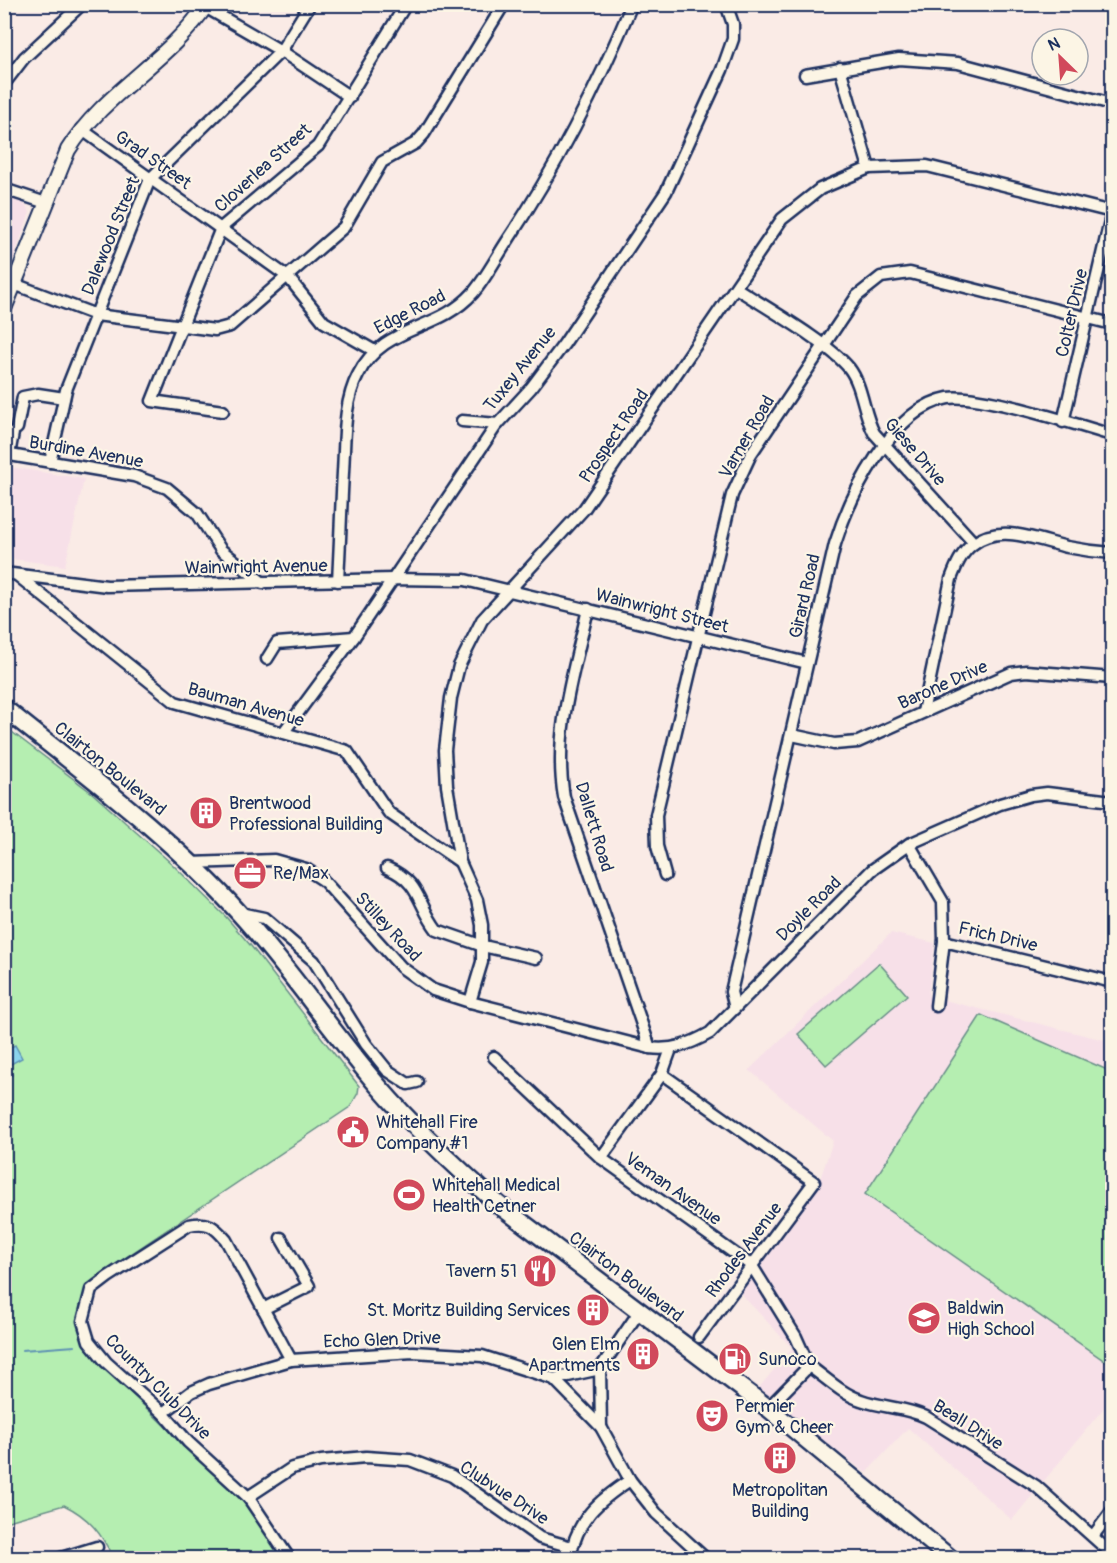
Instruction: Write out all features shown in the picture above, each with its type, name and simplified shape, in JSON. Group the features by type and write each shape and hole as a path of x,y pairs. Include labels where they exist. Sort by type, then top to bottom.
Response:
{"highway":[{"name":"Clairton Boulevard","path":"4,708 141,818 191,863 239,913 379,1087 422,1134 499,1205 768,1408 950,1558"}],"main road":[{"path":"4,309 68,150 81,129 116,93 188,30 202,5"}],"street":[{"path":"5,81 24,58 82,4"},
{"name":"Dalewood Street","path":"50,462 64,399 150,179 281,51 310,4"},
{"name":"Cloverlea Street","path":"223,411 152,401 220,228 318,146 405,4"},
{"path":"14,284 96,315 215,330 230,326 344,227 382,162 416,143 424,134 504,4"},
{"name":"Edge Road","path":"338,581 345,443 350,394 357,376 373,350 402,332 444,317 473,292 539,194 607,64 632,4"},
{"name":"Tuxey Avenue","path":"283,733 354,637 498,424 542,375 666,192 723,70 733,39 733,24 726,4"},
{"path":"202,5 281,51 350,97"},
{"path":"805,75 899,59 958,63 1113,104"},
{"path":"840,68 868,168"},
{"name":"Grad Street","path":"81,129 288,277 324,322 373,350"},
{"name":"Prospect Road","path":"470,1002 483,945 477,900 460,862 447,786 446,729 451,698 470,642 482,620 509,589 574,523 782,219 820,189 868,168 927,166 1112,212"},
{"path":"4,189 46,203"},
{"name":"Colter Drive","path":"1063,422 1112,212"},
{"name":"Varner Road","path":"665,875 657,846 656,815 700,638 732,495 740,475 857,296 881,277 894,274 925,276 1113,324"},
{"name":"Giese Drive","path":"735,288 823,346 848,367 856,380 867,420 885,446 974,543"},
{"path":"7,455 23,397 38,394 64,399"},
{"name":"Girard Road","path":"735,1008 731,992 842,521 851,501 885,446 908,418 934,402 950,398 986,402 1113,435"},
{"path":"462,421 498,424"},
{"name":"Burdine Avenue","path":"7,455 134,476 167,488 197,513 221,550 263,583"},
{"path":"923,712 951,579 958,563 974,543 988,537 1010,534 1113,554"},
{"name":"Wainwright Avenue","path":"4,573 107,586 393,579 465,580 509,589"},
{"name":"Bauman Avenue","path":"17,575 175,702 347,751 389,813 460,862"},
{"name":"Wainwright Street","path":"509,589 807,663"},
{"name":"Dallett Road","path":"588,609 562,726 560,773 564,796 650,1048"},
{"path":"267,659 277,643 354,637"},
{"name":"Barone Drive","path":"792,735 846,745 858,742 1011,673 1026,671 1113,678"},
{"name":"Doyle Road","path":"670,1049 682,1047 710,1033 872,870 909,844 1000,804 1031,795 1047,793 1113,801"},
{"name":"Frich Drive","path":"909,844 943,902 944,941 1113,982"},
{"name":"Stilley Road","path":"191,863 274,860 306,869 323,880 401,968 433,990 470,1002 650,1048 670,1049"},
{"path":"387,868 398,872 412,884 437,930 483,945 536,958"},
{"path":"239,913 264,918 314,961 346,1014 387,1070 408,1084 417,1082"},
{"path":"936,1006 944,941"},
{"path":"601,1158 662,1074 670,1049"},
{"name":"Veman Avenue","path":"494,1057 601,1158 752,1266 796,1337 809,1366"},
{"name":"Rhodes Avenue","path":"662,1074 814,1182 699,1337"},
{"name":"Country Club Drive","path":"289,1558 248,1497 188,1442 163,1413 106,1362 89,1341 83,1321 92,1290 108,1277 189,1226 202,1222 215,1227 226,1240 291,1360"},
{"path":"263,1309 309,1286 281,1238"},
{"path":"602,1427 600,1369 639,1312"},
{"name":"Echo Glen Drive","path":"163,1413 191,1392 209,1384 291,1360 413,1352 482,1356 554,1378 602,1427 630,1480 656,1513 705,1558"},
{"path":"768,1408 809,1366"},
{"name":"Beall Drive","path":"809,1366 847,1394 861,1400 915,1412 926,1417 1036,1486 1113,1554"},
{"path":"554,1378 600,1369"},
{"name":"Clubvue Drive","path":"248,1497 292,1468 311,1463 366,1457 410,1460 452,1476 540,1538 572,1547"},
{"path":"570,1558 572,1547 583,1522 601,1500 630,1480"},
{"path":"1093,1536 1113,1511"},
{"path":"62,1558 97,1547"}],"shaded area":[{"path":"5,196 24,203 30,212 5,282"},
{"path":"4,466 84,479 65,566 5,558"},
{"path":"891,933 935,943 928,996 1112,1042 1112,1398 1012,1520 908,1428 866,1473 757,1390 792,1348 740,1293 820,1179 833,1141 749,1070"}],"green space":[{"path":"4,726 92,793 171,863 226,917 359,1086 358,1093 350,1107 101,1274 84,1296 80,1307 81,1328 99,1362 245,1504 282,1558 113,1558 94,1527 81,1515 64,1505 5,1522"},
{"path":"879,963 907,995 826,1065 798,1034"},
{"path":"981,1015 1112,1072 1112,1366 865,1194"}],"water":[{"path":"15,1045 22,1058 7,1066 12,1075 5,1079 5,1050"}],"waterway":[{"path":"22,1350 75,1346"},
{"path":"4,1394 9,1393"}],"place":[{"name":"Brentwood Professional Building","path":"206,813"},
{"name":"Re/Max","path":"250,873"},
{"name":"Whitehall Fire Company #1","path":"353,1132"},
{"name":"Whitehall Medical Health Cetner","path":"409,1195"},
{"name":"Tavern 51","path":"540,1271"},
{"name":"St. Moritz Building Services","path":"593,1310"},
{"name":"Baldwin High School","path":"924,1318"},
{"name":"Glen Elm Apartments","path":"643,1354"},
{"name":"Sunoco","path":"735,1359"},
{"name":"Permier Gym & Cheer","path":"712,1416"},
{"name":"Metropolitan Building","path":"780,1458"}]}
